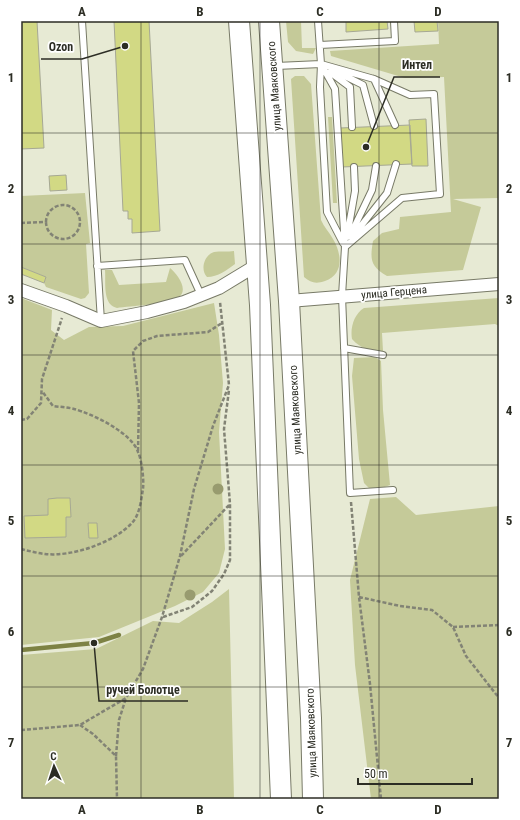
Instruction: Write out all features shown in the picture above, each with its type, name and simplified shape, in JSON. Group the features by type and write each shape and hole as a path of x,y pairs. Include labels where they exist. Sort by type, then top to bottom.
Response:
{"main road":[{"path":"239,21 260,313 281,799"},
{"name":"улица Маяковского","path":"270,21 289,301 311,718 313,799"}],"street":[{"path":"21,290 101,320 147,312 184,302 219,288 257,265"},
{"name":"улица Герцена","path":"289,301 499,284"}],"lane":[{"path":"82,21 101,320"},
{"path":"318,21 327,212 345,247"},
{"path":"320,45 395,41 394,21"},
{"path":"321,64 363,85 374,126"},
{"path":"321,64 350,87 352,127"},
{"path":"321,64 335,89 345,247"},
{"path":"272,66 321,64 374,79 410,95 434,94 440,194 402,198 345,247"},
{"path":"374,79 395,125"},
{"path":"345,247 387,193 396,164"},
{"path":"345,247 372,190 376,166"},
{"path":"354,167 355,191 345,247 342,296 350,493 393,490"},
{"path":"98,266 185,260 202,295"},
{"path":"344,348 383,356"}],"path":[{"path":"64,205 75,210 80,220 80,226 74,236 58,239 49,233 45,222 46,216 53,208 64,205"},
{"path":"21,223 45,222"},
{"path":"162,617 192,607 212,591 224,574 230,560 230,504 224,429 229,385 219,288"},
{"path":"21,420 27,419 41,403 42,379 66,306"},
{"path":"21,549 46,554 72,553 110,540 133,522 141,506 143,482 138,452 139,403 133,351 143,341 157,336 208,332 222,323"},
{"path":"117,799 116,756 119,720 126,698 143,669 162,617 180,556 194,489 213,426 229,385"},
{"path":"42,391 53,406 74,409 97,418 117,430 131,441 138,452"},
{"path":"350,493 359,597 370,684 381,799"},
{"path":"180,556 230,504"},
{"path":"359,597 400,606 432,610 453,628 466,656 499,698"},
{"path":"453,628 499,625"},
{"path":"21,730 80,725 126,698"},
{"path":"80,725 93,734 116,756"}],"green space":[{"path":"286,21 301,21 302,48 316,48 313,54 296,51 288,42"},
{"path":"438,21 499,21 499,198 453,199 481,207 463,270 387,276 377,269 372,262 373,241 382,233 399,229 400,217 451,212 444,77 405,78 331,56 330,51 439,44"},
{"path":"295,76 304,76 311,84 321,220 336,245 340,263 336,274 325,281 319,282 311,282 304,277 291,79"},
{"path":"328,117 332,117 337,203 333,203"},
{"path":"85,193 90,243 86,244 89,293 85,298 81,299 46,287 44,283 46,277 21,267 21,196"},
{"path":"234,251 235,264 226,271 211,277 207,277 204,271 204,263 208,256 214,252"},
{"path":"170,268 181,282 183,290 179,297 158,303 117,308 112,306 109,302 106,292 105,270 112,270 119,285 166,282"},
{"path":"21,298 52,310 51,330 64,340 89,327 123,326 214,303 219,335 223,383 219,432 225,549 219,573 203,592 175,606 99,637 21,645"},
{"path":"499,298 499,326 495,324 382,333 383,351 366,349 352,339 352,330 355,318 364,308"},
{"path":"375,357 381,361 383,410 390,485 382,488 369,488 364,483 359,459 352,376 354,358"},
{"path":"396,497 416,515 499,506 499,799 371,799 355,665 350,580 370,499"},
{"path":"229,589 234,799 21,799 21,655 96,649 153,621 179,623"}],"building":[{"path":"21,21 37,21 44,148 21,149"},
{"path":"114,21 149,21 160,231 132,233 132,219 128,219 128,211 123,211"},
{"path":"346,21 387,21 388,29 346,32"},
{"path":"414,21 437,21 438,31 415,32"},
{"path":"426,119 428,166 412,166 409,120"},
{"path":"410,125 412,164 342,167 340,128"},
{"path":"66,175 67,190 50,191 49,176"},
{"path":"21,267 46,277 44,283 21,274"},
{"path":"70,498 71,517 66,517 66,537 25,538 24,516 48,515 48,499"},
{"path":"88,523 97,523 98,538 89,538"}],"waterway":[{"path":"21,650 94,643 119,635"}],"place":[{"name":"Ozon","path":"125,46"},
{"name":"Интел","path":"366,147"},
{"name":"ручей Болотце","path":"94,643"}]}
